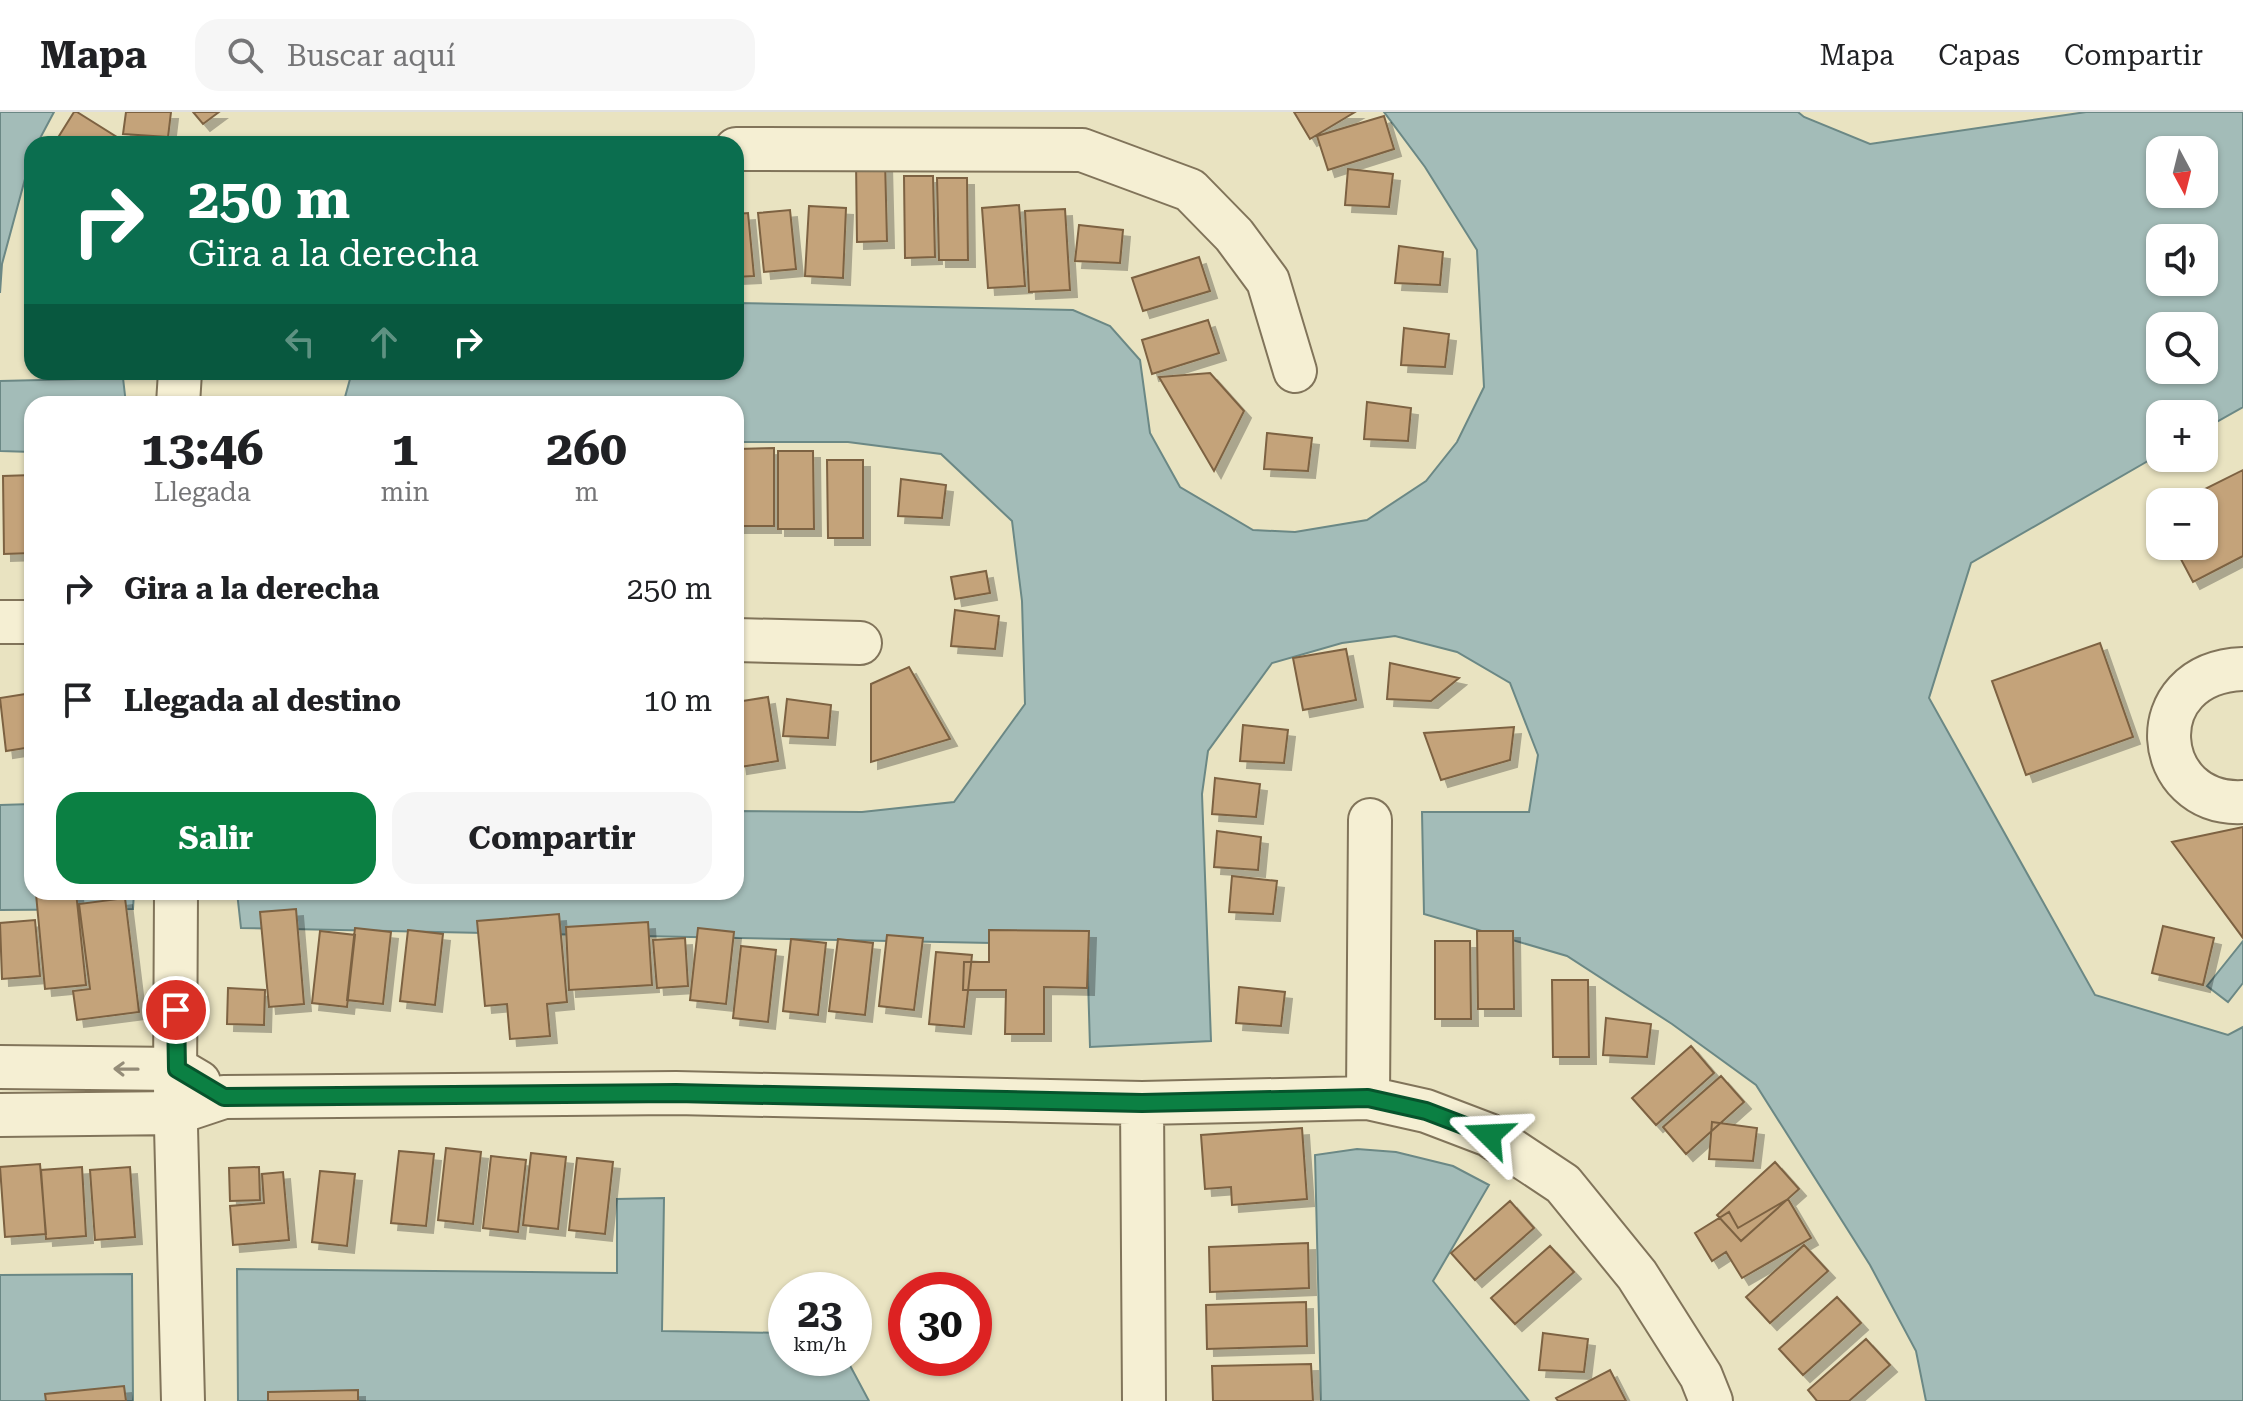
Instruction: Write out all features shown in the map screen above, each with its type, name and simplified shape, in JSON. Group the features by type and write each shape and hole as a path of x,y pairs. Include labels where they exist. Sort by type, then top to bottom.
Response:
{"street":[{"path":"744,149 1082,150 1190,190 1234,235 1268,281 1295,371"},
{"path":"0,622 24,622"},
{"path":"744,640 860,643"},
{"path":"2243,669 2221,670 2201,678 2184,693 2173,712 2168,734 2171,756 2182,776 2198,791 2217,801 2243,802"},
{"path":"1368,1098 1370,820"},
{"path":"176,900 176,1113 183,1401"},
{"path":"0,1067 177,1069 224,1097"},
{"path":"0,1115 176,1113 224,1097 676,1093 1142,1103 1368,1098 1426,1111 1489,1135 1563,1184 1637,1275 1701,1376 1711,1401"},
{"path":"1142,1103 1144,1401"}],"water":[{"path":"0,112 54,112 41,136 24,136 24,183 2,264 0,293"},
{"path":"1384,112 1798,112 1870,144 2086,112 2243,112 2243,407 2218,421 2218,400 2146,400 2146,462 1971,563 1929,698 2095,995 2228,1035 2243,1027 2243,1401 1926,1401 1916,1351 1870,1265 1756,1085 1672,1024 1567,956 1424,914 1422,812 1529,812 1538,755 1510,683 1457,652 1395,636 1342,643 1272,663 1208,751 1202,794 1211,1041 1090,1047 1087,945 241,928 238,900 744,900 744,811 862,812 954,802 1025,704 1022,601 1012,521 941,454 848,442 744,442 744,396 345,396 350,380 744,380 744,303 1073,310 1110,326 1140,360 1150,433 1180,487 1253,530 1295,532 1367,520 1426,481 1457,442 1484,387 1477,250 1425,167"},
{"path":"123,380 125,396 24,396 24,452 0,451 0,381"},
{"path":"24,804 24,900 134,900 133,909 0,910 0,805"},
{"path":"2243,941 2243,983 2228,1002 2207,986"},
{"path":"1357,1149 1396,1152 1453,1166 1489,1185 1433,1281 1529,1401 1321,1401 1315,1155"},
{"path":"664,1198 662,1331 768,1333 768,1376 856,1376 869,1401 238,1401 237,1269 617,1273 617,1199"},
{"path":"132,1274 133,1401 0,1401 0,1275"}],"building":[{"path":"77,112 115,136 59,136"},
{"path":"126,112 171,112 168,136 123,134"},
{"path":"193,112 219,112 203,124"},
{"path":"1294,112 1355,112 1310,139"},
{"path":"1384,116 1394,149 1328,170 1317,136"},
{"path":"856,160 885,160 887,241 857,242"},
{"path":"1348,169 1393,174 1389,207 1345,205"},
{"path":"904,176 933,176 935,257 905,258"},
{"path":"937,178 967,178 968,260 939,260"},
{"path":"1019,205 1025,286 988,288 982,208"},
{"path":"809,206 846,208 843,278 805,276"},
{"path":"1065,209 1070,290 1029,292 1025,211"},
{"path":"790,210 796,269 764,272 758,213"},
{"path":"744,213 748,213 754,276 744,277"},
{"path":"1079,225 1123,230 1120,263 1075,261"},
{"path":"1399,246 1443,252 1440,285 1395,283"},
{"path":"1199,257 1210,291 1143,311 1132,278"},
{"path":"1208,320 1219,353 1152,374 1142,340"},
{"path":"1404,328 1449,334 1445,367 1401,365"},
{"path":"1210,373 1244,411 1214,471 1159,377"},
{"path":"1367,402 1411,408 1408,441 1364,439"},
{"path":"1267,433 1312,438 1308,471 1264,469"},
{"path":"774,448 774,526 744,526 744,449"},
{"path":"778,451 813,451 814,529 778,529"},
{"path":"827,460 863,460 863,538 828,538"},
{"path":"2243,470 2243,556 2193,582 2181,560 2218,560 2218,488 2207,488"},
{"path":"24,475 24,553 4,554 3,476"},
{"path":"901,479 946,485 942,518 898,516"},
{"path":"986,571 990,593 955,599 951,577"},
{"path":"955,610 999,616 995,649 951,646"},
{"path":"2100,643 2133,737 2026,775 1992,681"},
{"path":"1346,649 1356,700 1303,710 1293,658"},
{"path":"1390,663 1459,678 1431,701 1387,699"},
{"path":"909,667 950,739 871,762 871,684"},
{"path":"24,694 24,748 6,751 0,698"},
{"path":"768,697 778,761 744,766 744,701"},
{"path":"787,699 831,705 828,738 783,736"},
{"path":"1243,725 1288,730 1284,763 1240,761"},
{"path":"1514,727 1510,760 1441,780 1424,733"},
{"path":"1215,778 1260,784 1256,817 1212,814"},
{"path":"2243,827 2243,938 2172,842"},
{"path":"1217,831 1261,837 1258,870 1214,867"},
{"path":"1232,876 1277,881 1273,914 1229,912"},
{"path":"37,900 77,900 86,985 45,989"},
{"path":"125,900 139,1012 77,1020 73,991 90,989 79,904"},
{"path":"296,909 304,1004 269,1007 260,912"},
{"path":"559,914 567,1002 547,1004 550,1036 510,1039 507,1004 485,1006 477,921"},
{"path":"35,920 40,976 2,979 0,923"},
{"path":"648,922 652,985 569,990 566,927"},
{"path":"2163,926 2214,938 2203,985 2152,973"},
{"path":"355,928 391,932 383,1004 347,1000"},
{"path":"698,928 734,932 726,1004 690,1000"},
{"path":"408,930 443,934 435,1005 400,1001"},
{"path":"989,930 1089,931 1087,988 1044,987 1044,1034 1005,1034 1006,990 963,990 964,962 989,962"},
{"path":"320,931 355,935 347,1007 312,1003"},
{"path":"1477,931 1513,931 1514,1009 1478,1009"},
{"path":"887,935 923,938 914,1010 879,1006"},
{"path":"685,938 688,986 657,988 653,940"},
{"path":"791,939 826,943 818,1015 783,1011"},
{"path":"838,939 873,943 865,1015 829,1011"},
{"path":"1435,941 1470,941 1471,1019 1435,1019"},
{"path":"741,946 776,950 768,1022 733,1018"},
{"path":"936,952 972,955 964,1027 929,1024"},
{"path":"1552,980 1588,980 1589,1057 1553,1057"},
{"path":"1239,987 1285,992 1281,1026 1236,1023"},
{"path":"228,988 265,990 264,1025 227,1024"},
{"path":"1606,1018 1651,1024 1647,1057 1603,1055"},
{"path":"1691,1046 1714,1073 1656,1125 1632,1098"},
{"path":"1721,1076 1744,1102 1686,1154 1663,1127"},
{"path":"1712,1122 1757,1128 1753,1161 1709,1159"},
{"path":"1302,1128 1307,1199 1232,1205 1231,1187 1205,1189 1201,1135"},
{"path":"446,1148 481,1152 473,1224 438,1220"},
{"path":"399,1151 434,1154 426,1226 391,1223"},
{"path":"531,1153 566,1157 558,1229 523,1225"},
{"path":"491,1156 526,1160 518,1232 483,1228"},
{"path":"577,1158 613,1162 605,1234 569,1230"},
{"path":"1775,1162 1799,1189 1741,1241 1717,1215"},
{"path":"40,1164 46,1234 5,1237 0,1167"},
{"path":"82,1167 86,1236 46,1239 41,1170"},
{"path":"130,1167 135,1237 95,1240 90,1170"},
{"path":"259,1167 260,1200 230,1201 229,1168"},
{"path":"320,1171 355,1174 347,1246 312,1242"},
{"path":"283,1172 289,1240 233,1245 230,1206 264,1203 262,1174"},
{"path":"1788,1199 1811,1238 1742,1278 1726,1252 1712,1261 1695,1233 1729,1212 1738,1228"},
{"path":"1510,1201 1534,1228 1475,1280 1451,1253"},
{"path":"1308,1243 1309,1288 1210,1292 1209,1247"},
{"path":"1804,1245 1828,1271 1770,1323 1746,1297"},
{"path":"1550,1246 1574,1272 1515,1324 1491,1298"},
{"path":"1837,1297 1861,1323 1803,1375 1779,1349"},
{"path":"1306,1302 1307,1346 1207,1349 1206,1305"},
{"path":"1543,1333 1588,1339 1584,1372 1539,1370"},
{"path":"1866,1339 1890,1365 1849,1401 1817,1401 1808,1390"},
{"path":"1311,1364 1313,1401 1213,1401 1212,1366"},
{"path":"1610,1370 1626,1401 1558,1401 1556,1398"},
{"path":"124,1386 126,1401 46,1401 45,1394"},
{"path":"358,1390 358,1401 268,1401 268,1392"}],"route":[{"path":"176,1010 177,1069 224,1097 676,1093 1142,1103 1368,1098 1426,1111 1489,1135"}]}
